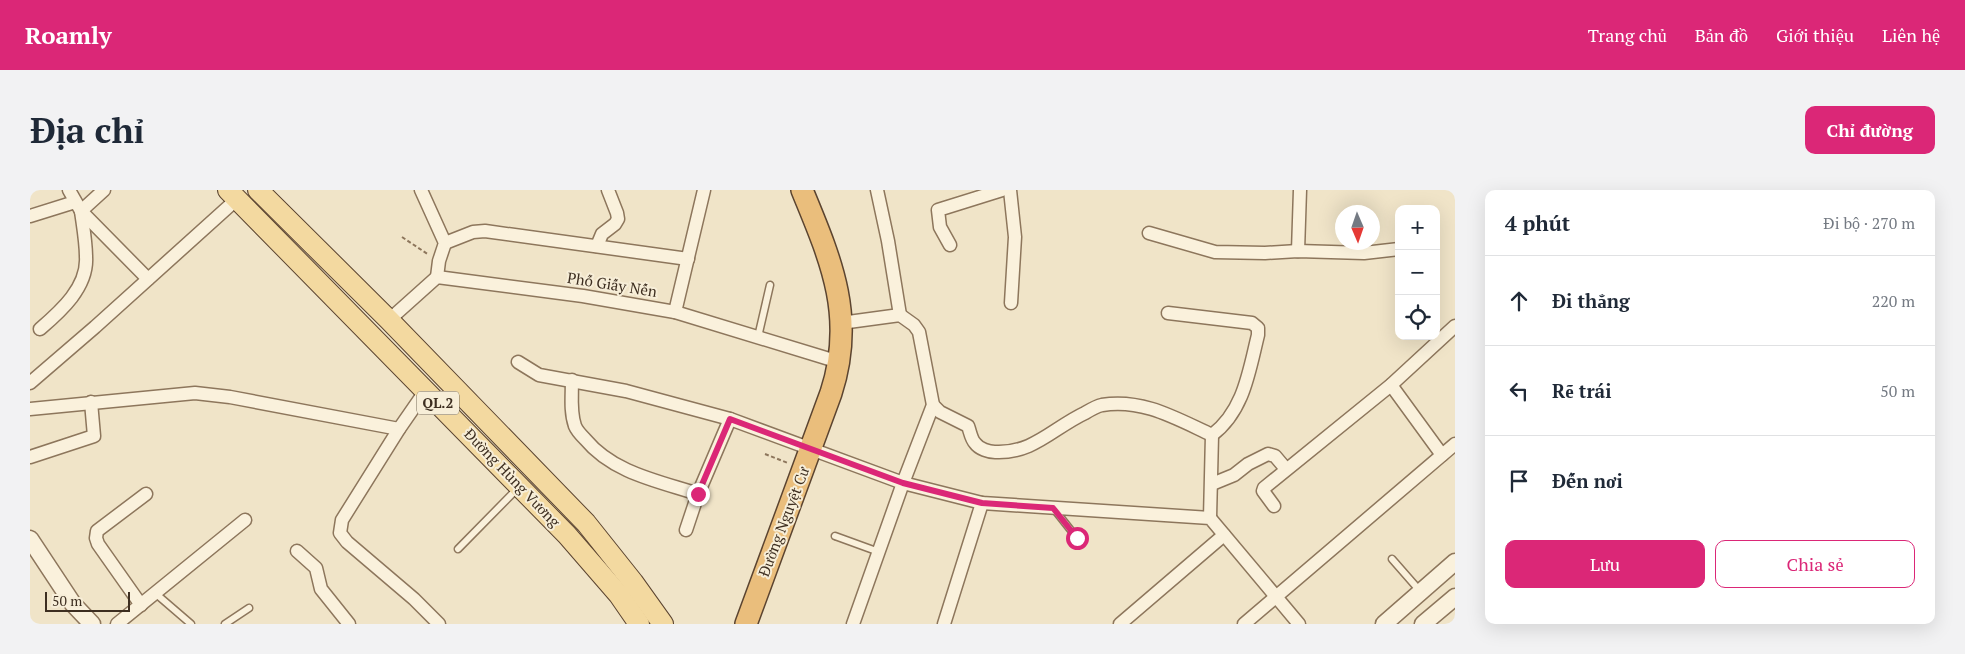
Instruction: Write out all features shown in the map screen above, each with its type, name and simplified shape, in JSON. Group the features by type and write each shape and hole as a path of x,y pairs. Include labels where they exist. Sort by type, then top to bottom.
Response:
{"highway":[{"name":"Đường Nguyệt Cư","path":"746,624 834,386 839,362 841,323 836,279 825,246 802,190"}],"main road":[{"name":"Đường Hùng Vương","path":"258,190 586,523 633,582 662,624"},
{"name":"Đường Hùng Vương","path":"232,194 567,535 619,595 639,624"},
{"path":"359,322 382,314"}],"street":[{"path":"30,216 104,190"},
{"path":"382,314 437,277 445,243 421,190"},
{"path":"597,246 602,234 615,224 618,219 608,190"},
{"path":"675,312 704,190"},
{"path":"877,190 888,240 900,315"},
{"path":"950,245 940,227 938,210 1002,190"},
{"path":"1010,190 1015,237 1011,303"},
{"path":"1298,251 1300,190"},
{"path":"30,383 148,279 232,194"},
{"path":"75,201 148,279"},
{"path":"37,330 64,306 80,287 87,259 75,201"},
{"path":"445,243 474,232 485,231 688,259"},
{"path":"1149,234 1215,252 1265,253 1298,251 1364,253 1395,249"},
{"name":"Phố Giấy Nến","path":"437,277 583,296 675,312 839,362"},
{"path":"1168,313 1252,323 1258,328 1258,336 1245,388 1235,410 1222,427 1212,435"},
{"path":"841,323 900,315 914,325 919,332 933,406 903,483 855,624"},
{"path":"1274,506 1263,489 1391,385 1455,326"},
{"path":"518,362 538,375 626,391 730,419 903,483 982,503 1210,518"},
{"path":"572,380 572,411 576,428 590,446 608,461 631,473 698,494"},
{"path":"1391,385 1442,455"},
{"path":"426,390 399,429 342,520 340,533 347,542 414,599 439,624"},
{"path":"30,409 195,393 213,394 399,429"},
{"path":"30,457 94,436 92,402"},
{"path":"933,406 940,412 968,426 973,442 978,447 991,452 1010,453 1024,449 1101,405 1130,404 1154,408 1212,435"},
{"path":"686,530 698,494 730,419"},
{"path":"1212,435 1210,518 1299,624"},
{"path":"1244,624 1455,444"},
{"path":"1212,484 1234,475 1248,464 1268,454 1275,456 1286,469"},
{"path":"141,605 98,544 96,538 97,531 146,494"},
{"path":"944,624 982,503"},
{"path":"116,624 246,520"},
{"path":"1120,624 1224,535"},
{"path":"30,539 73,604 92,624"},
{"path":"297,551 316,568 321,589 349,624"},
{"path":"1384,624 1455,562"},
{"path":"1423,624 1455,597"}],"lane":[{"path":"758,337 770,285"},
{"path":"458,550 520,487"},
{"path":"1053,508 1077,538"},
{"path":"835,536 879,552"},
{"path":"1392,559 1421,592"},
{"path":"155,593 191,624"},
{"path":"225,624 249,608"}],"path":[{"path":"402,237 440,262"},
{"path":"765,454 804,469"}],"route":[{"path":"698,494 730,419 903,483 982,503 1053,508 1077,538"}]}
